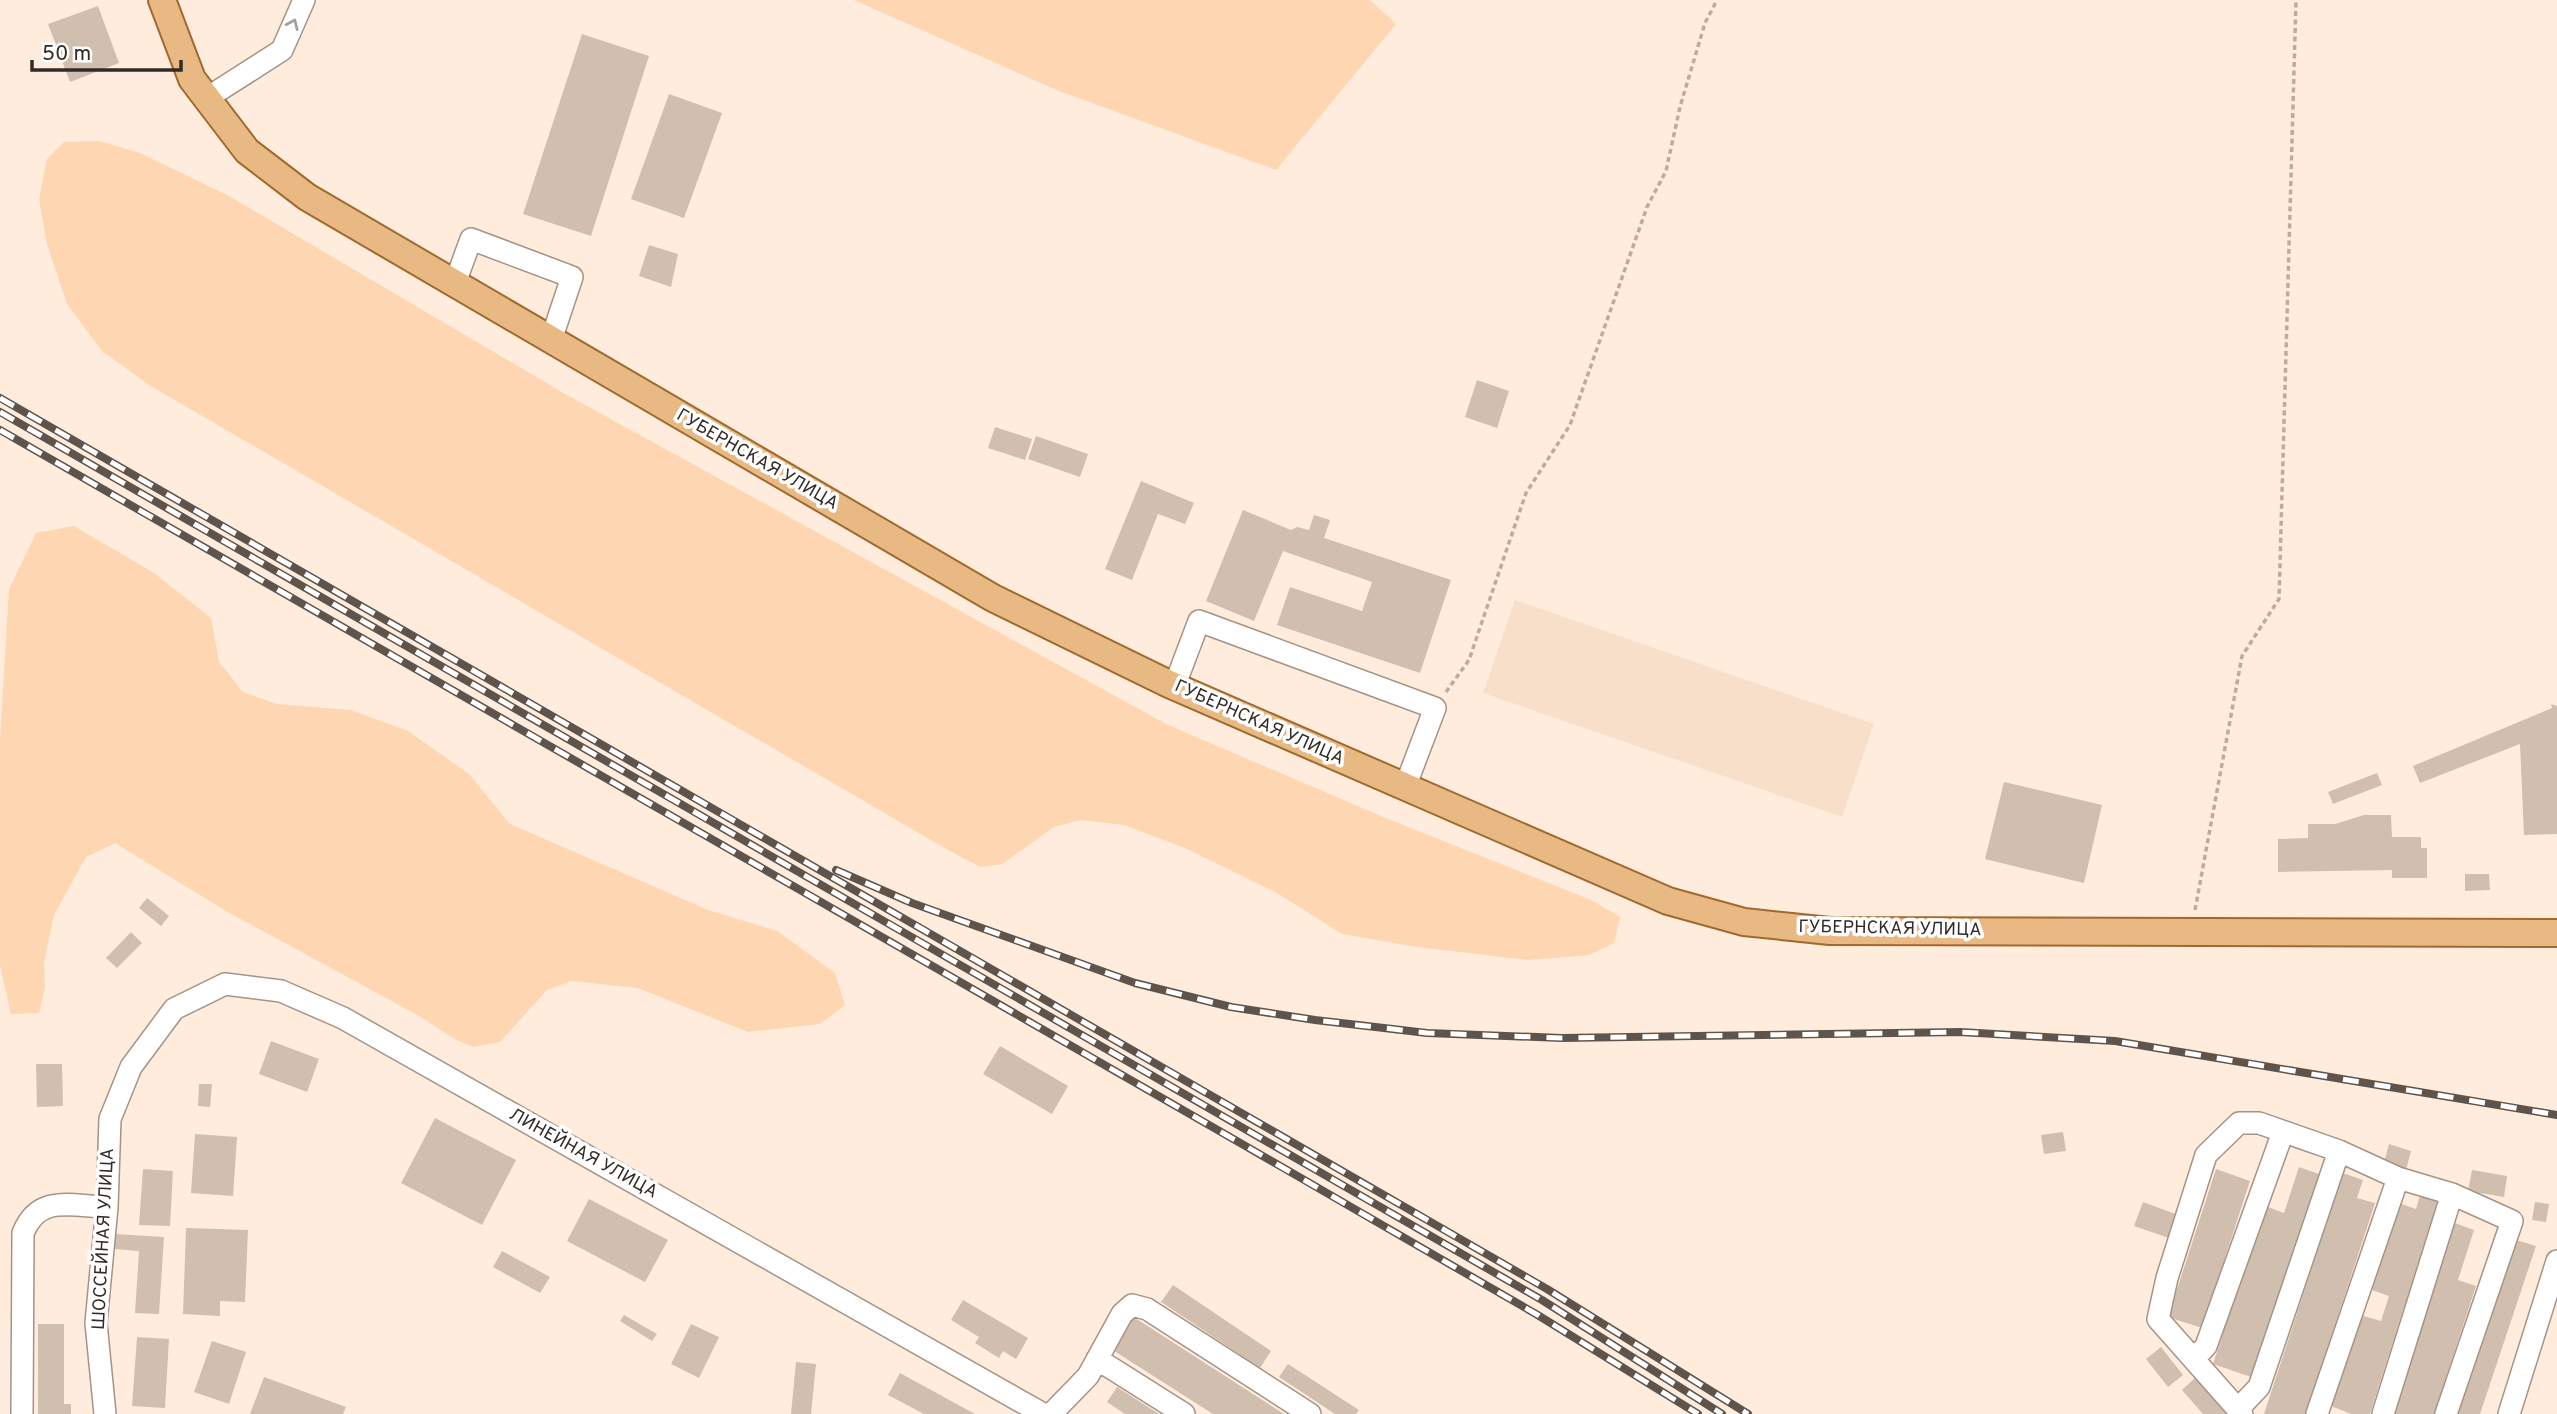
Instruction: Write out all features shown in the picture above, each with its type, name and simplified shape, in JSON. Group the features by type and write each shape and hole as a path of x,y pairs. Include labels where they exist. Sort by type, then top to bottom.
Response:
{"main road":[{"name":"ГУБЕРНСКАЯ УЛИЦА","path":"162,0 192,79 247,151 307,197 993,598 1174,687 1668,901 1744,922 1830,931 2557,933"}],"street":[{"path":"207,99 282,50 304,0"},
{"path":"455,283 471,239 572,276 551,340"},
{"path":"1174,687 1199,621 1435,708 1405,787"},
{"name":"ЛИНЕЙНАЯ УЛИЦА","path":"131,1067 174,1009 225,984 281,991 343,1018 1043,1414"},
{"name":"ШОССЕЙНАЯ УЛИЦА","path":"105,1414 96,1323 107,1208 110,1119 131,1067"},
{"path":"2339,1151 2259,1387 2240,1411 2158,1319 2167,1278 2206,1155 2239,1122 2259,1123 2339,1151 2398,1178 2452,1194 2512,1221 2446,1414"},
{"path":"2195,1358 2206,1346 2283,1132"},
{"path":"2317,1414 2398,1178"},
{"path":"2383,1414 2452,1194"},
{"path":"22,1414 23,1233 36,1210 48,1206 107,1208"},
{"path":"2509,1414 2557,1261"},
{"path":"1051,1414 1088,1376 1122,1314 1132,1305 1147,1309 1310,1414"},
{"path":"1097,1359 1184,1414"}],"path":[{"path":"1435,708 1469,660 1526,494 1570,425 1647,206 1666,171 1683,95 1705,23 1717,0"},
{"path":"2190,932 2242,656 2279,599 2296,0"}],"shaded area":[{"path":"854,0 1370,0 1396,24 1276,170 1059,91"},
{"path":"99,141 140,153 229,196 567,395 1168,725 1388,819 1591,900 1620,917 1614,943 1589,955 1528,960 1417,947 1342,934 1277,893 1185,848 1124,825 1081,820 1054,827 1002,864 980,867 149,385 102,351 67,304 47,244 39,199 47,159 64,142"},
{"path":"74,526 154,573 211,618 219,662 243,692 277,704 351,710 408,731 469,774 510,824 708,910 777,931 835,973 845,1005 820,1024 748,1032 638,988 571,981 547,990 500,1042 474,1047 456,1040 421,1017 226,911 115,843 86,857 54,915 44,963 45,988 39,1013 11,1014 0,965 0,740 9,589 36,533"},
{"path":"1515,600 1874,724 1842,817 1483,693"}],"building":[{"path":"98,6 119,63 70,82 48,24"},
{"path":"582,34 649,56 591,236 523,214"},
{"path":"669,94 722,113 684,218 631,199"},
{"path":"649,245 678,254 671,287 639,276"},
{"path":"1477,380 1509,391 1497,428 1465,417"},
{"path":"995,427 1032,439 1025,460 988,448"},
{"path":"1036,436 1088,454 1080,477 1028,459"},
{"path":"1141,481 1194,503 1185,524 1158,514 1132,580 1105,569"},
{"path":"1243,510 1291,530 1297,527 1309,530 1314,515 1330,520 1324,538 1451,580 1420,673 1277,625 1290,587 1362,611 1372,582 1283,551 1254,621 1206,601"},
{"path":"2551,704 2557,706 2557,834 2524,835 2520,744 2420,783 2413,766 2552,708"},
{"path":"2377,773 2382,785 2333,804 2328,792"},
{"path":"2004,782 2102,805 2084,883 1985,859"},
{"path":"2364,815 2391,815 2392,837 2421,837 2421,848 2427,848 2427,878 2392,878 2392,870 2278,872 2278,839 2308,838 2308,824 2335,824"},
{"path":"2465,874 2489,874 2490,890 2465,891"},
{"path":"147,898 169,916 161,926 139,908"},
{"path":"131,932 142,943 117,968 106,958"},
{"path":"271,1041 319,1059 307,1092 259,1074"},
{"path":"1000,1046 1068,1086 1052,1114 983,1074"},
{"path":"36,1064 62,1064 63,1106 37,1107"},
{"path":"199,1084 212,1084 210,1107 198,1106"},
{"path":"435,1118 516,1160 482,1225 401,1183"},
{"path":"2063,1132 2066,1151 2044,1154 2041,1135"},
{"path":"195,1134 237,1137 233,1196 191,1193"},
{"path":"2389,1144 2411,1151 2406,1170 2384,1163"},
{"path":"2299,1167 2319,1174 2251,1377 2213,1364 2265,1206 2284,1213"},
{"path":"143,1169 173,1171 170,1226 139,1225"},
{"path":"2216,1169 2250,1181 2202,1328 2168,1317"},
{"path":"2472,1170 2507,1176 2504,1197 2468,1191"},
{"path":"2343,1173 2363,1180 2357,1198 2375,1203 2306,1414 2264,1414"},
{"path":"2420,1195 2438,1201 2370,1414 2351,1414 2331,1406 2360,1315 2381,1321 2389,1296 2372,1290 2399,1203 2416,1209"},
{"path":"589,1199 668,1240 645,1282 567,1241"},
{"path":"2143,1202 2178,1215 2169,1238 2134,1226"},
{"path":"2535,1202 2549,1204 2546,1222 2532,1220"},
{"path":"2455,1223 2474,1230 2458,1280 2476,1286 2434,1414 2393,1414"},
{"path":"186,1228 248,1230 245,1302 220,1301 220,1316 183,1314"},
{"path":"115,1234 164,1237 159,1314 135,1313 139,1251 115,1249"},
{"path":"2516,1240 2536,1246 2480,1414 2458,1414"},
{"path":"502,1251 550,1277 540,1293 493,1267"},
{"path":"1173,1285 1271,1351 1260,1368 1161,1302"},
{"path":"963,1300 1028,1338 1016,1359 1003,1351 999,1358 975,1343 979,1337 951,1320"},
{"path":"624,1315 657,1334 652,1341 620,1321"},
{"path":"1132,1316 1284,1414 1213,1414 1111,1349"},
{"path":"38,1324 64,1324 64,1404 71,1404 71,1414 38,1414"},
{"path":"691,1324 719,1337 699,1378 671,1364"},
{"path":"137,1337 169,1339 165,1408 132,1406"},
{"path":"212,1341 246,1352 229,1404 194,1392"},
{"path":"2161,1347 2183,1375 2168,1387 2146,1359"},
{"path":"796,1362 816,1364 811,1414 791,1414"},
{"path":"1288,1364 1359,1410 1356,1414 1335,1414 1279,1377"},
{"path":"900,1373 975,1414 924,1414 888,1395"},
{"path":"264,1377 346,1407 343,1414 250,1414"},
{"path":"2196,1377 2229,1414 2203,1414 2182,1390"},
{"path":"1117,1387 1159,1414 1125,1414 1107,1402"}],"railway":[{"path":"0,398 1547,1289 1748,1414"},
{"path":"0,412 1542,1300 1722,1414"},
{"path":"0,430 1536,1314 1698,1414"},
{"path":"836,870 912,903 1135,983 1231,1007 1315,1020 1427,1033 1562,1038 1960,1032 2115,1041 2557,1115"}]}
